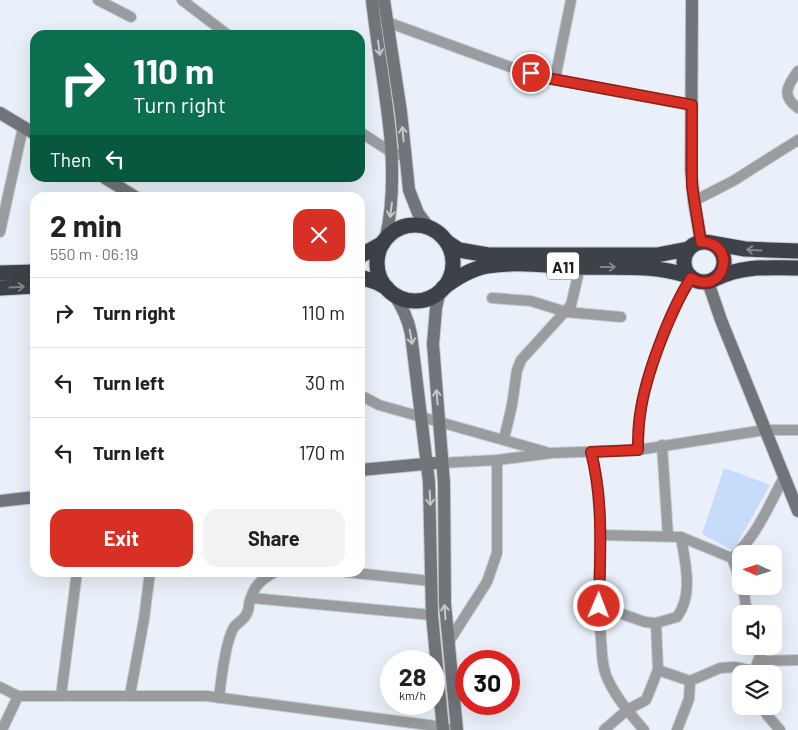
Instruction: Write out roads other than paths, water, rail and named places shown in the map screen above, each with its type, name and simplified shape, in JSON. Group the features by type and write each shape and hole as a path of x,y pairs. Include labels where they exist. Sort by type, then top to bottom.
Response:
{"highway":[{"name":"A11","path":"365,253 385,240 396,230 408,225 421,225 439,233 447,242 459,250 488,255 656,255 700,245 798,251"},
{"path":"385,240 378,254 378,266 381,278 390,290"},
{"path":"442,290 451,276 453,262 447,242"},
{"path":"690,277 683,264 685,254 700,245 719,249 724,259 723,269 712,280"},
{"name":"A11","path":"365,279 376,282 404,299 416,300 429,298 466,273 486,266 533,264 652,268 690,277 699,282 712,280"},
{"path":"712,280 729,272 747,268 798,268"},
{"path":"0,273 30,272"},
{"path":"0,288 30,286"}],"street":[{"path":"98,0 131,18"},
{"path":"182,0 221,30"},
{"path":"372,0 391,152 392,203 385,240"},
{"path":"384,0 399,95 405,157 412,198 418,213 430,229"},
{"path":"555,79 571,0"},
{"path":"692,0 691,170 700,245"},
{"path":"387,22 516,69 555,79 692,105"},
{"path":"798,71 789,83 786,93 790,102 798,108"},
{"path":"0,113 30,131"},
{"path":"0,232 23,127"},
{"path":"365,135 391,152 405,157"},
{"path":"694,201 733,181 798,140"},
{"path":"112,182 128,192"},
{"path":"504,439 512,405 517,370 521,360 571,305 580,267"},
{"path":"638,450 640,414 647,381 665,331 690,277"},
{"path":"712,280 721,320 784,477 794,493 798,512"},
{"path":"0,687 18,696 130,695 219,698 446,729 432,615 430,503 427,464 411,334 401,304 390,290"},
{"path":"442,290 436,308 433,344 444,501 444,589 457,730"},
{"path":"492,298 531,301 566,312 621,317"},
{"path":"365,398 379,405 552,454"},
{"path":"365,470 552,454 638,450 765,430 798,430"},
{"path":"662,445 668,536"},
{"path":"591,452 596,472 601,535 599,606 605,670 608,680 627,710 644,730"},
{"path":"448,643 487,582 497,553 497,460"},
{"path":"745,545 753,535 784,477"},
{"path":"0,500 30,497"},
{"path":"601,535 681,537 732,558"},
{"path":"599,606 645,622 656,623 661,620 676,619 685,601 687,592 681,537"},
{"path":"365,574 431,581"},
{"path":"61,696 76,577"},
{"path":"130,695 144,619 149,577"},
{"path":"219,698 223,668 232,631 236,624 245,618 257,585 266,577"},
{"path":"251,598 432,615"},
{"path":"604,730 627,710 646,700 658,670 656,623"},
{"path":"757,665 760,655"},
{"path":"759,661 798,660"},
{"path":"658,670 690,680 720,668 732,668"},
{"path":"677,730 689,699 690,680"},
{"path":"2,730 18,696"},
{"path":"768,715 780,730"}]}
